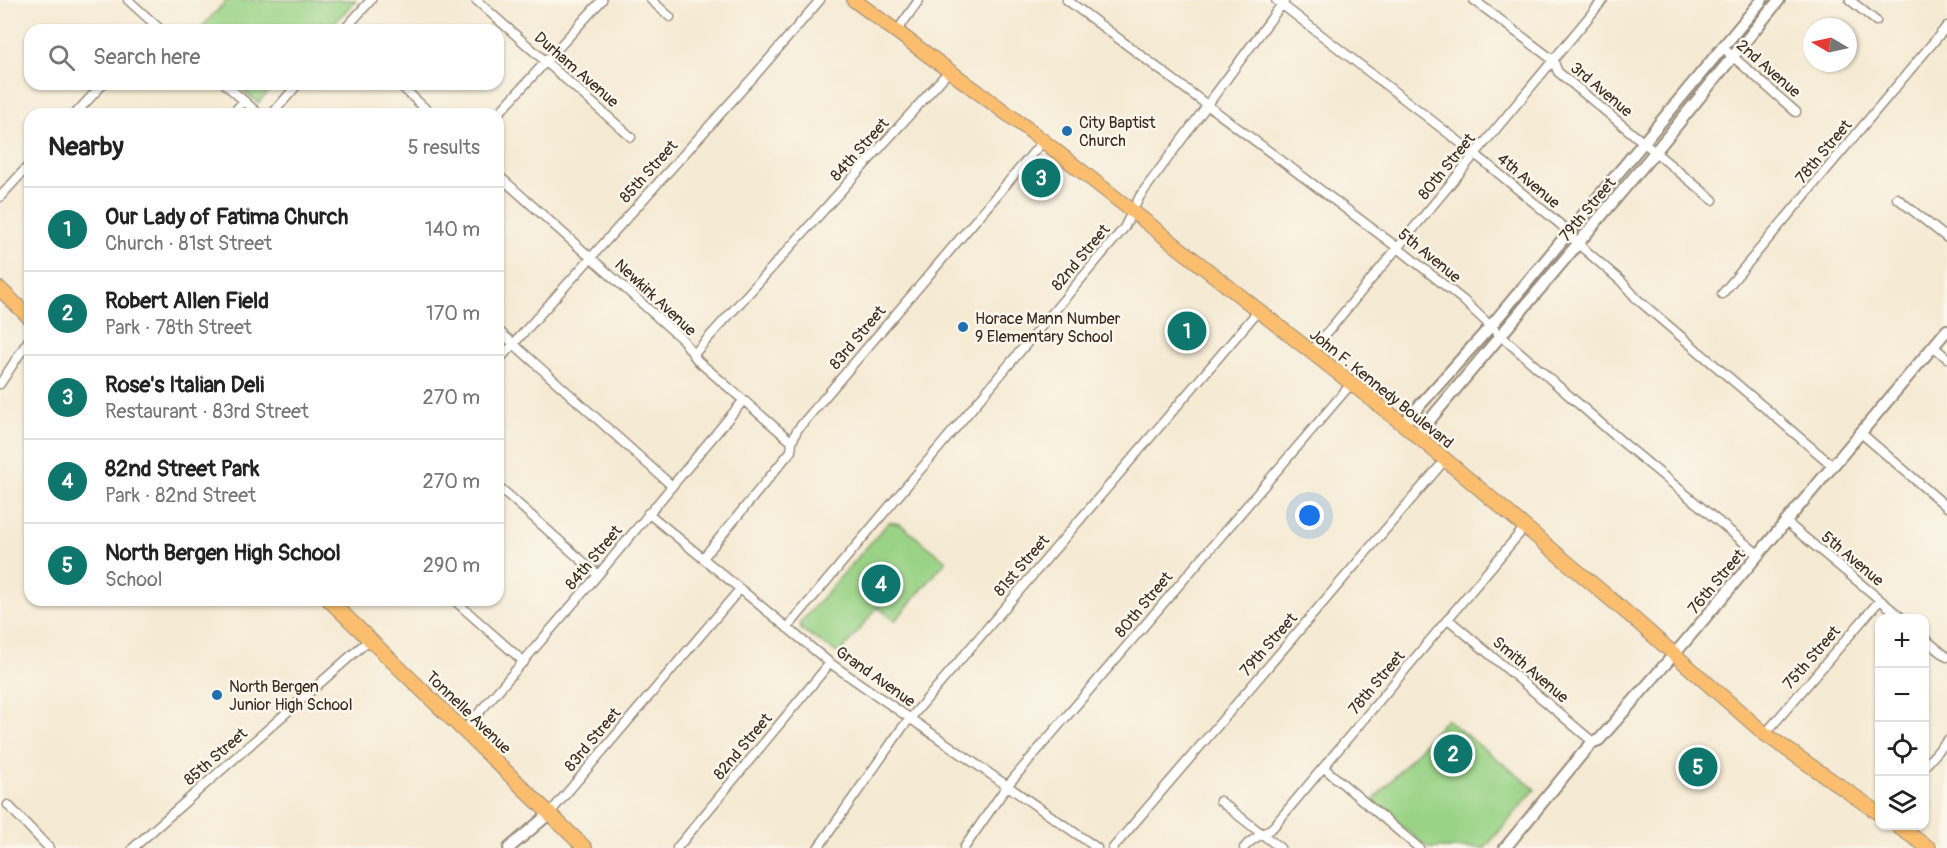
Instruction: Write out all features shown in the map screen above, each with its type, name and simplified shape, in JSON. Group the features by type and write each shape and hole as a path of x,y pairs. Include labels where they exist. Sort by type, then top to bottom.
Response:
{"main road":[{"name":"John F. Kennedy Boulevard","path":"854,0 1043,141 1417,435 1765,734 1875,811"},
{"path":"0,289 24,312"},
{"name":"Tonnelle Avenue","path":"335,606 585,848"},
{"path":"1904,830 1929,848"}],"street":[{"path":"128,0 153,24"},
{"path":"349,24 371,0"},
{"name":"Durham Avenue","path":"476,0 503,24"},
{"path":"503,108 602,0"},
{"path":"651,0 670,17"},
{"name":"85th Street","path":"504,355 820,0"},
{"path":"897,31 920,0"},
{"name":"5th Avenue","path":"1067,0 1398,248 1463,300 1500,336 1630,448 1758,554"},
{"name":"3rd Avenue","path":"1474,0 1553,60 1558,72 1713,200"},
{"name":"80th Street","path":"1311,352 1603,0"},
{"name":"79th Street","path":"1403,424 1490,327 1762,0"},
{"name":"79th Street","path":"1417,435 1655,152 1779,0"},
{"path":"1850,0 1876,21"},
{"name":"82nd Street","path":"787,628 1124,228 1140,196 1281,1"},
{"name":"4th Avenue","path":"1281,1 1475,154 1568,232 1637,299 1833,466"},
{"name":"Durham Avenue","path":"504,25 631,137"},
{"name":"78th Street","path":"1722,294 1947,26"},
{"name":"2nd Avenue","path":"1722,47 1796,111"},
{"name":"84th Street","path":"693,355 950,70"},
{"path":"81,108 97,90"},
{"path":"232,90 252,108"},
{"path":"277,108 293,90"},
{"path":"405,90 425,108"},
{"path":"238,108 244,101"},
{"name":"83rd Street","path":"703,558 791,451 797,430 1043,141"},
{"path":"0,197 24,171"},
{"name":"Newkirk Avenue","path":"504,180 683,340 693,355 743,401 792,442"},
{"path":"1897,198 1947,238"},
{"name":"81st Street","path":"818,848 910,718 1259,310"},
{"name":"76th Street","path":"1505,848 1593,742 1599,740 1786,522 1947,330"},
{"path":"504,335 671,485"},
{"path":"0,384 24,346"},
{"path":"1934,347 1947,358"},
{"name":"80th Street","path":"964,848 1007,786 1351,384"},
{"name":"84th Street","path":"464,730 598,575 743,401"},
{"path":"1861,434 1947,507"},
{"name":"79th Street","path":"1113,848 1445,460"},
{"path":"504,491 598,575"},
{"name":"Grand Avenue","path":"648,513 830,663 1097,848"},
{"name":"5th Avenue","path":"1786,522 1897,614"},
{"name":"78th Street","path":"1244,848 1250,840 1263,836 1324,768 1525,527"},
{"name":"83rd Street","path":"509,848 549,814 740,589"},
{"name":"75th Street","path":"1765,734 1880,600"},
{"path":"461,606 524,662"},
{"name":"Smith Avenue","path":"1448,619 1593,742"},
{"name":"85th Street","path":"133,848 370,639"},
{"path":"1929,642 1947,657"},
{"name":"82nd Street","path":"677,848 830,663"},
{"path":"1929,761 1947,741"},
{"path":"1324,768 1419,848"},
{"path":"1220,801 1281,848"},
{"path":"8,805 49,848"}],"green space":[{"path":"227,0 356,0 334,24 205,24"},
{"path":"243,90 270,90 258,103"},
{"path":"889,522 900,524 946,561 895,621 878,607 839,654 801,629 800,623"},
{"path":"1446,719 1535,789 1485,848 1428,848 1372,802"}],"place":[{"name":"City Baptist Church","path":"1067,131"},
{"name":"Rose's Italian Deli","path":"1041,178"},
{"name":"Horace Mann Number 9 Elementary School","path":"963,327"},
{"name":"Our Lady of Fatima Church","path":"1187,331"},
{"name":"82nd Street Park","path":"881,584"},
{"name":"North Bergen Junior High School","path":"217,695"},
{"name":"Robert Allen Field","path":"1453,754"},
{"name":"North Bergen High School","path":"1698,767"}]}
